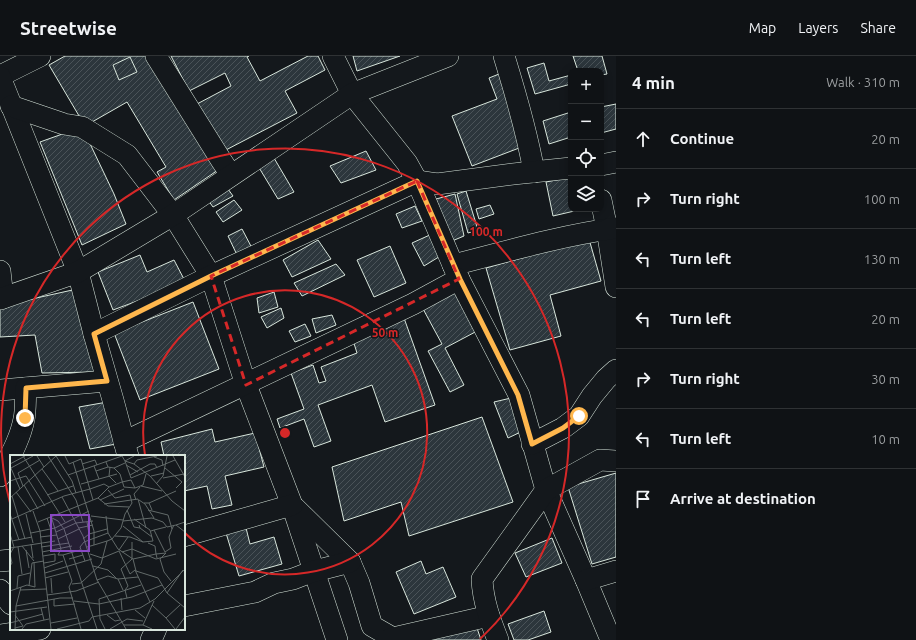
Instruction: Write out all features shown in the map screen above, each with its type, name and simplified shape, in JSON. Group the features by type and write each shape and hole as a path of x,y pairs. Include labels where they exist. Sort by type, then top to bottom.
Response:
{"street":[{"path":"40,56 0,76 78,272 126,449 246,385 413,304 456,272 553,239 586,232 611,229"},
{"path":"156,56 231,175"},
{"path":"333,56 352,94 407,163 417,181 456,272 518,395 546,490 611,640"},
{"path":"0,271 1,299 78,272 173,215 352,94 448,56"},
{"path":"504,56 522,114 534,172"},
{"path":"11,106 64,124 82,127 127,155 173,215 211,276 246,385 292,505 337,640"},
{"path":"604,164 616,162"},
{"path":"94,334 211,276 417,181 437,184 568,168"},
{"path":"604,209 611,229 616,287"},
{"path":"532,444 563,428 579,416 606,378 616,370"},
{"path":"0,390 107,381"},
{"path":"10,455 19,437 25,418 26,388"},
{"path":"0,476 10,455"},
{"path":"498,640 489,616 483,593 482,579 546,490 600,460 616,461"},
{"path":"0,484 10,483"},
{"path":"185,536 292,505"},
{"path":"292,505 350,562 359,583 372,626 390,639 489,616"},
{"path":"0,561 10,560"},
{"path":"185,606 255,592 274,583 293,579 314,571 350,562"},
{"path":"586,580 616,571"},
{"path":"0,590 10,603"},
{"path":"151,640 156,630"},
{"path":"0,635 35,632"}],"highlighted area":[{"path":"417,181 459,279 246,385 211,276"}],"building":[{"path":"65,56 148,56 221,168 174,200 157,172 166,167 127,102 85,126 49,65"},
{"path":"171,56 249,56 247,57 260,81 308,56 318,56 325,70 285,91 297,113 222,152 197,104 231,86 225,73 189,91"},
{"path":"353,56 400,56 357,71"},
{"path":"573,56 602,56 607,74 604,74 604,68 577,68"},
{"path":"130,57 137,72 119,80 113,65"},
{"path":"544,63 549,81 568,76 568,85 535,94 527,68"},
{"path":"499,74 527,145 472,166 452,116 497,99 489,78"},
{"path":"616,104 616,129 604,132 604,106"},
{"path":"568,113 568,138 549,144 543,121"},
{"path":"82,127 114,194 126,224 82,245 40,142"},
{"path":"366,151 376,170 341,183 330,166"},
{"path":"274,158 294,192 278,199 258,166"},
{"path":"568,178 568,212 570,212 553,216 546,182"},
{"path":"228,189 233,196 213,207 208,200"},
{"path":"466,191 478,230 468,233 457,194"},
{"path":"455,194 464,236 452,241 436,199"},
{"path":"234,200 242,210 223,222 216,212"},
{"path":"490,205 494,214 479,219 476,209"},
{"path":"415,206 422,221 402,228 396,214"},
{"path":"242,229 253,250 238,257 228,236"},
{"path":"432,234 442,255 424,266 412,243"},
{"path":"589,239 601,281 550,295 561,336 510,350 486,268"},
{"path":"318,240 331,259 292,277 283,260"},
{"path":"390,246 406,283 374,297 357,260"},
{"path":"140,255 147,272 174,260 186,283 113,310 98,272"},
{"path":"336,264 345,275 302,296 294,283"},
{"path":"457,288 479,330 445,348 464,385 450,392 428,351 442,344 422,307"},
{"path":"77,289 95,372 42,373 35,335 0,337 0,306"},
{"path":"274,292 278,307 259,313 257,298"},
{"path":"193,302 219,369 140,400 114,333"},
{"path":"281,308 284,318 267,328 261,317"},
{"path":"332,315 336,325 316,333 312,319"},
{"path":"404,318 435,405 385,422 372,385 318,405 331,441 314,447 304,419 280,428 277,419 304,409 291,373 313,365 319,383 326,381 321,367 357,353 352,337"},
{"path":"305,324 311,336 295,342 289,331"},
{"path":"511,398 525,430 508,438 494,402"},
{"path":"113,401 116,444 90,449 79,407"},
{"path":"482,417 513,502 409,536 401,502 344,521 332,467"},
{"path":"212,429 215,442 255,433 264,467 225,476 232,505 212,509 207,486 185,491 185,455 164,455 161,442"},
{"path":"616,473 616,557 592,564 568,487"},
{"path":"246,528 250,544 274,537 282,564 239,576 226,533"},
{"path":"552,538 562,563 526,577 515,553"},
{"path":"421,561 426,574 443,567 456,597 414,614 396,572"},
{"path":"544,611 551,632 528,640 514,640 508,624"},
{"path":"475,622 481,640 427,640"}],"route":[{"path":"25,418 26,388 107,381 94,334 211,276 264,253 417,181 460,279 518,395 532,444 563,428 579,416"}]}
